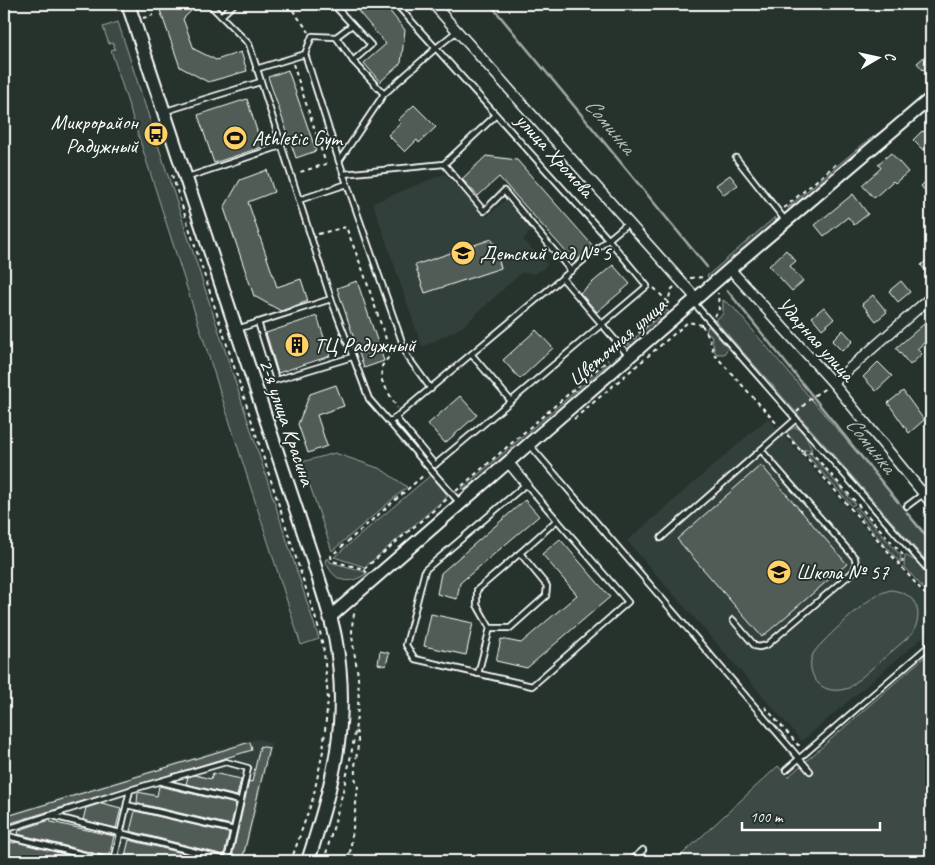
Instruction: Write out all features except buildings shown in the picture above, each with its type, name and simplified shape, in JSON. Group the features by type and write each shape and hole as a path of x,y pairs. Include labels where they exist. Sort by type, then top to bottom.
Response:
{"main road":[{"name":"2-я улица Красина","path":"129,4 313,560 330,617 339,663 340,734 330,790 308,861"}],"street":[{"name":"улица Хромова","path":"434,4 681,281 694,300"},
{"name":"Цветочная улица","path":"330,617 373,580 456,499 508,462 529,444 626,352 694,300 730,269 783,216 931,98"},
{"name":"Ударная улица","path":"730,269 833,384 931,504"},
{"path":"833,384 931,297"},
{"path":"508,462 526,484"},
{"path":"923,494 931,486"}],"lane":[{"path":"209,4 249,44 331,299 369,399 456,499"},
{"path":"221,16 234,4"},
{"path":"333,4 371,45 353,61"},
{"name":"улица Хромова","path":"396,4 647,286 602,326"},
{"path":"352,25 336,37 312,36 305,54 339,161 407,356 431,389"},
{"path":"339,161 384,94 458,30"},
{"path":"336,37 353,61 384,94"},
{"path":"256,69 305,54"},
{"path":"164,112 260,82"},
{"path":"344,174 444,164 496,115"},
{"path":"186,178 281,146"},
{"path":"736,158 783,216"},
{"path":"444,164 484,211 504,191 571,271"},
{"path":"299,200 347,184"},
{"path":"390,422 628,223"},
{"path":"563,279 626,352"},
{"path":"235,329 331,299"},
{"path":"694,300 931,573"},
{"path":"258,322 276,380 352,356"},
{"path":"430,469 602,326"},
{"path":"472,354 511,401"},
{"path":"398,416 436,464"},
{"path":"661,538 783,431 795,417"},
{"path":"529,444 810,771"},
{"path":"733,620 756,646 767,645 854,571 856,565 855,558 761,450"},
{"path":"526,484 628,602 532,686 415,659 406,646 425,570 526,484"},
{"path":"907,506 923,494"},
{"path":"478,674 490,628 477,605 476,590 557,520"},
{"path":"490,628 510,628 546,596 547,586 520,553"},
{"path":"786,770 931,644"},
{"path":"4,830 49,815 130,790 226,762 248,768 227,860 49,815"},
{"path":"160,781 240,801"},
{"path":"114,861 130,790"},
{"path":"127,805 234,830"},
{"path":"4,836 108,861"},
{"path":"631,861 643,850"}],"path":[{"path":"288,4 312,36"},
{"path":"290,174 326,164 293,63"},
{"path":"783,216 836,164"},
{"path":"170,167 301,572 320,632 324,652 328,700 323,751 313,798 291,861"},
{"path":"310,236 346,227 391,354 382,366 382,381 398,416"},
{"path":"364,569 456,499 626,352 667,306 670,290 685,278 706,276"},
{"path":"655,288 668,302"},
{"path":"702,326 709,336 714,354 931,601"},
{"path":"795,417 813,396 833,384"},
{"path":"801,451 812,452 903,555 902,567"},
{"path":"373,580 364,569 332,561 331,556 430,469"},
{"path":"851,509 858,504"},
{"path":"349,861 358,787 355,779 356,753 359,738 355,730"}],"shaded area":[{"path":"118,22 319,639 301,645 111,50 115,49 113,43 109,44 103,27"},
{"path":"886,128 796,204 787,208 863,144"},
{"name":"Детский сад № 5","path":"444,174 487,217 505,200 531,231 523,240 548,265 536,273 521,273 462,327 422,347 373,203"},
{"path":"775,217 774,223 710,279 707,276"},
{"path":"723,300 733,307 931,540 931,566 715,320 723,314"},
{"path":"667,310 669,313 633,345 627,345"},
{"path":"708,326 728,348 724,354 717,354 715,352 711,335 706,331"},
{"path":"617,356 612,365 473,486 461,489"},
{"name":"Школа № 57","path":"768,418 931,603 931,630 802,741 627,541"},
{"path":"795,427 803,434 812,450 801,450 786,432"},
{"path":"335,453 381,469 407,487 332,551 302,462"},
{"path":"805,453 811,454 855,504 852,506"},
{"path":"431,475 448,496 365,567 334,557"},
{"path":"857,507 901,556 900,563 854,509"},
{"path":"905,555 917,562 931,579 931,593 929,595 904,566"},
{"path":"328,558 330,562 363,571 366,574 346,581 336,577 325,560"},
{"path":"890,590 906,595 916,604 918,618 912,634 849,688 834,690 820,685 814,678 811,666 811,658 816,649 870,600"},
{"path":"931,651 931,861 675,861 778,766 788,777"},
{"path":"260,739 272,744 244,861 4,861 4,815 246,741"}],"waterway":[{"name":"Соминка","path":"490,4 707,267"},
{"name":"Соминка","path":"727,290 898,502"},
{"name":"Соминка","path":"907,513 931,542"}],"place":[{"name":"Микрорайон Радужный","path":"156,134"},
{"name":"Athletic Gym","path":"235,138"},
{"name":"Детский сад № 5","path":"463,253"},
{"name":"ТЦ Радужный","path":"297,345"},
{"name":"Школа № 57","path":"779,572"}]}
